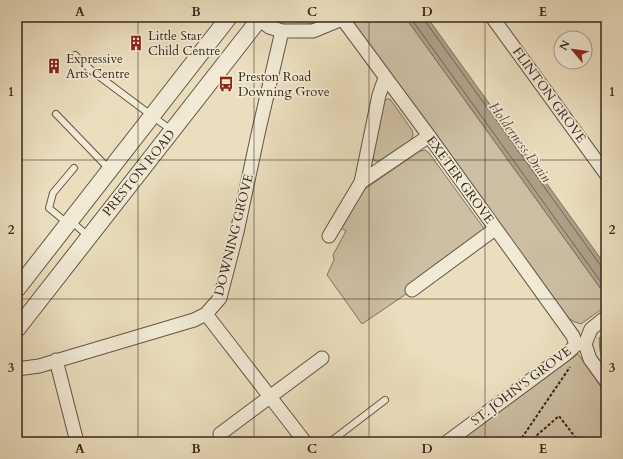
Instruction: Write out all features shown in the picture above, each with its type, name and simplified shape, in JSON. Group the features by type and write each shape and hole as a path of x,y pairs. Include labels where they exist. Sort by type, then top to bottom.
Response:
{"street":[{"name":"PRESTON ROAD","path":"17,289 70,223 229,17"},
{"name":"FLINTON GROVE","path":"492,17 606,174"},
{"name":"PRESTON ROAD","path":"17,329 259,18"},
{"path":"259,18 269,27 282,31 312,31 341,18"},
{"name":"EXETER GROVE","path":"341,18 581,344 590,360 606,381"},
{"name":"DOWNING GROVE","path":"17,370 40,366 56,360 139,338 194,320 206,314 220,298 237,232 282,31"},
{"path":"329,236 361,182 379,95 385,78"},
{"path":"361,182 429,136"},
{"path":"412,290 495,229"},
{"path":"206,314 305,442"},
{"name":"ST. JOHN'S GROVE","path":"447,442 581,344 591,329 606,317"},
{"path":"220,434 322,358"},
{"path":"56,360 77,442"}],"lane":[{"path":"75,55 92,71 172,131"},
{"path":"56,114 110,170"},
{"path":"74,168 53,193 50,208 89,236"},
{"path":"330,442 385,400"}],"path":[{"path":"520,442 570,367"},
{"path":"529,442 559,416 579,442"}],"shaded area":[{"path":"280,17 331,18 310,24 289,25 275,22"},
{"path":"348,17 405,17 606,296 606,306 581,324 568,318"},
{"path":"387,99 390,99 412,130 412,139 379,161 374,161 373,157 384,102"},
{"path":"425,150 429,153 488,234 412,290 362,324 327,275 334,260 333,255 346,231 339,227 359,193 420,151"},
{"path":"606,332 606,367 600,351 599,338"},
{"path":"578,354 606,394 606,442 458,442"}],"water":[{"path":"405,17 427,17 606,266 606,296"}],"place":[{"name":"Little Star Child Centre","path":"136,43"},
{"name":"Expressive Arts Centre","path":"54,66"},
{"name":"Preston Road Downing Grove","path":"226,84"}],"water label":[{"name":"Holderness Drain","path":"520,142"}]}
